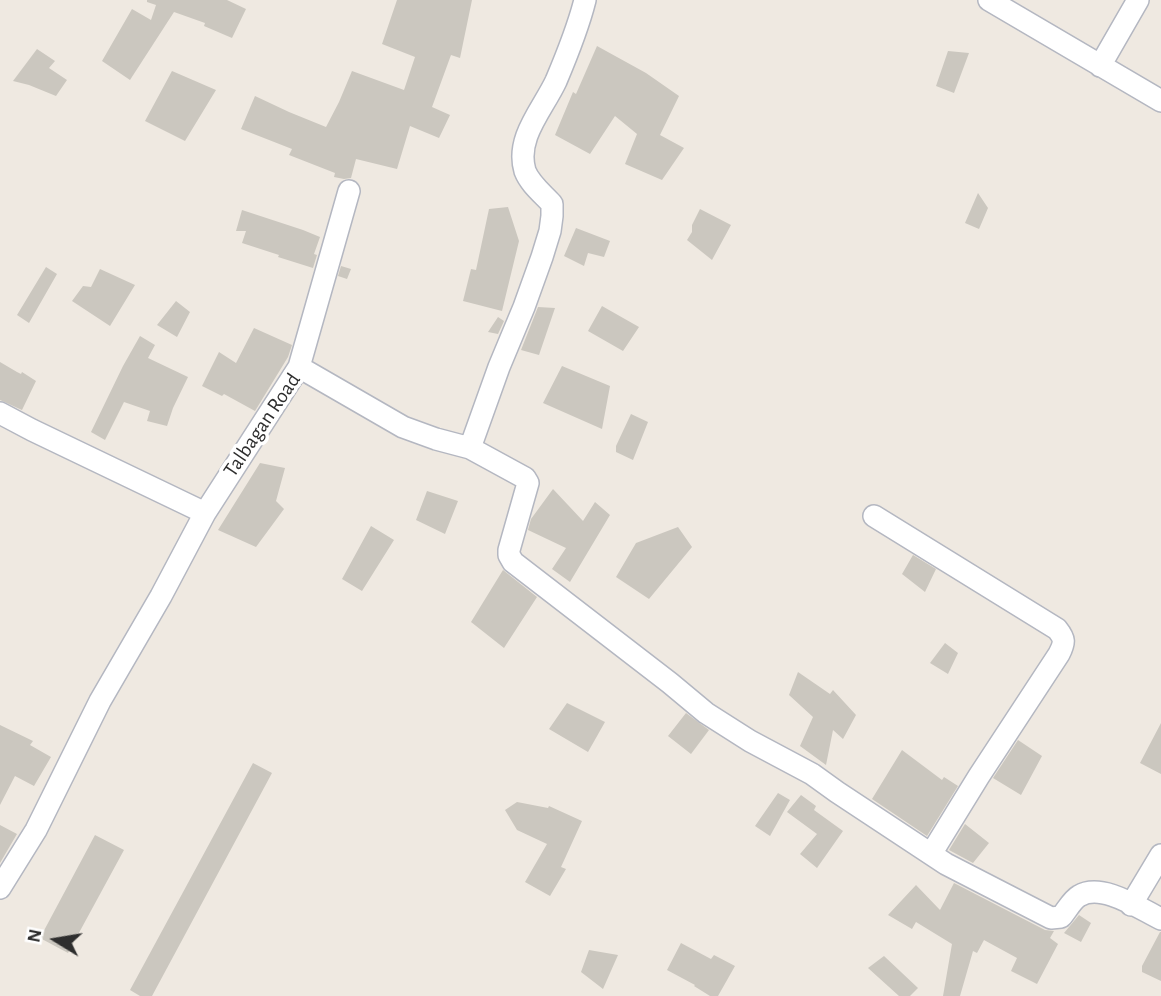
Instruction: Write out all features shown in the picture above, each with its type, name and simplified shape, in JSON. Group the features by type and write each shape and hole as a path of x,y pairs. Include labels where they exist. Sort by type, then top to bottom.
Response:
{"street":[{"path":"470,447 550,231 552,204 534,186 526,172 523,155 527,135 555,83 585,0"},
{"path":"989,0 1161,101"},
{"path":"1100,66 1138,0"},
{"path":"299,367 349,191"},
{"name":"Talbagan Road","path":"0,888 36,830 100,701 205,513 299,367 402,427 470,447 525,478 528,483 510,545 509,555 513,562 706,713 750,741 812,774 931,854"},
{"path":"0,413 205,513"},
{"path":"874,516 1056,629 1063,638 1059,654 931,854 1051,918 1061,917 1077,897 1096,891 1109,894 1161,919"},
{"path":"1131,905 1161,855"}],"building":[{"path":"147,0 227,0 246,9 232,38 204,26 205,23 174,12 130,80 102,61 132,9 151,20 156,5"},
{"path":"397,0 472,0 460,58 451,55 432,107 450,115 439,138 410,126 397,169 356,159 351,178 344,179 334,177 335,173 289,155 292,149 241,129 255,96 326,127 352,71 404,90 415,57 382,44"},
{"path":"597,46 646,73 679,96 660,135 684,148 662,180 625,164 637,134 615,116 590,154 555,135"},
{"path":"37,49 55,61 49,68 67,80 56,96 13,81"},
{"path":"948,51 969,53 954,93 936,86"},
{"path":"172,71 216,90 185,141 145,121"},
{"path":"978,193 988,208 979,229 965,223"},
{"path":"508,207 519,241 502,311 463,301 471,269 476,270 489,209"},
{"path":"700,209 731,225 712,260 687,240"},
{"path":"242,210 320,237 314,254 317,255 313,268 242,243 246,231 236,231"},
{"path":"576,228 610,241 604,257 588,253 584,266 564,256"},
{"path":"341,266 351,269 347,279 338,276"},
{"path":"46,267 57,274 29,323 17,315"},
{"path":"100,269 135,285 110,326 72,301 83,286 91,287"},
{"path":"176,301 190,312 177,337 157,325"},
{"path":"602,306 639,327 623,351 588,331"},
{"path":"538,307 555,308 539,355 521,350"},
{"path":"498,317 504,321 498,334 488,332"},
{"path":"254,328 292,345 288,357 255,411 224,394 222,396 202,386 219,352 236,363"},
{"path":"140,336 155,345 148,358 188,377 167,426 147,421 150,411 124,402 105,440 91,432"},
{"path":"0,362 36,381 22,410 0,400"},
{"path":"562,366 610,386 602,429 543,403"},
{"path":"631,414 648,422 633,460 616,452 616,446"},
{"path":"260,463 285,468 276,501 284,509 256,547 218,530"},
{"path":"553,489 583,521 595,502 610,515 570,582 552,569 566,548 528,530 531,519"},
{"path":"427,491 458,501 445,534 416,520"},
{"path":"371,526 394,540 362,591 342,579"},
{"path":"678,527 692,547 649,599 616,577 636,543"},
{"path":"913,555 936,569 925,592 902,574"},
{"path":"503,570 537,597 504,648 471,622"},
{"path":"945,643 958,653 948,674 930,663"},
{"path":"798,672 830,694 833,690 856,715 843,739 833,730 826,765 800,746 813,717 789,695"},
{"path":"567,703 605,722 588,752 549,729"},
{"path":"686,713 709,730 691,754 668,736"},
{"path":"1161,723 1161,774 1140,763"},
{"path":"0,725 33,741 30,745 51,757 34,786 15,776 0,805"},
{"path":"1018,740 1042,756 1021,795 993,778"},
{"path":"902,750 942,780 944,777 958,786 927,836 872,799"},
{"path":"253,763 272,773 152,996 140,996 130,990"},
{"path":"778,793 790,800 770,836 755,826"},
{"path":"801,795 816,806 814,810 843,831 817,868 800,854 817,834 787,812"},
{"path":"517,802 548,808 549,806 582,821 561,867 566,869 550,896 525,882 547,844 517,830 505,810"},
{"path":"965,824 989,843 973,863 949,850"},
{"path":"0,825 17,834 0,863"},
{"path":"95,835 124,850 68,953 40,938"},
{"path":"954,883 1045,930 1054,931 1050,938 1058,944 1037,984 1011,971 1017,958 984,940 977,953 973,951 960,996 943,996 952,944 916,922 912,929 888,915 916,885 940,910"},
{"path":"1079,915 1091,923 1081,942 1064,933"},
{"path":"1160,932 1161,981 1142,972 1142,966"},
{"path":"681,943 711,959 714,955 735,966 718,996 710,996 667,970"},
{"path":"589,950 618,955 603,989 581,972"},
{"path":"884,956 918,988 910,996 899,996 868,968"}]}
